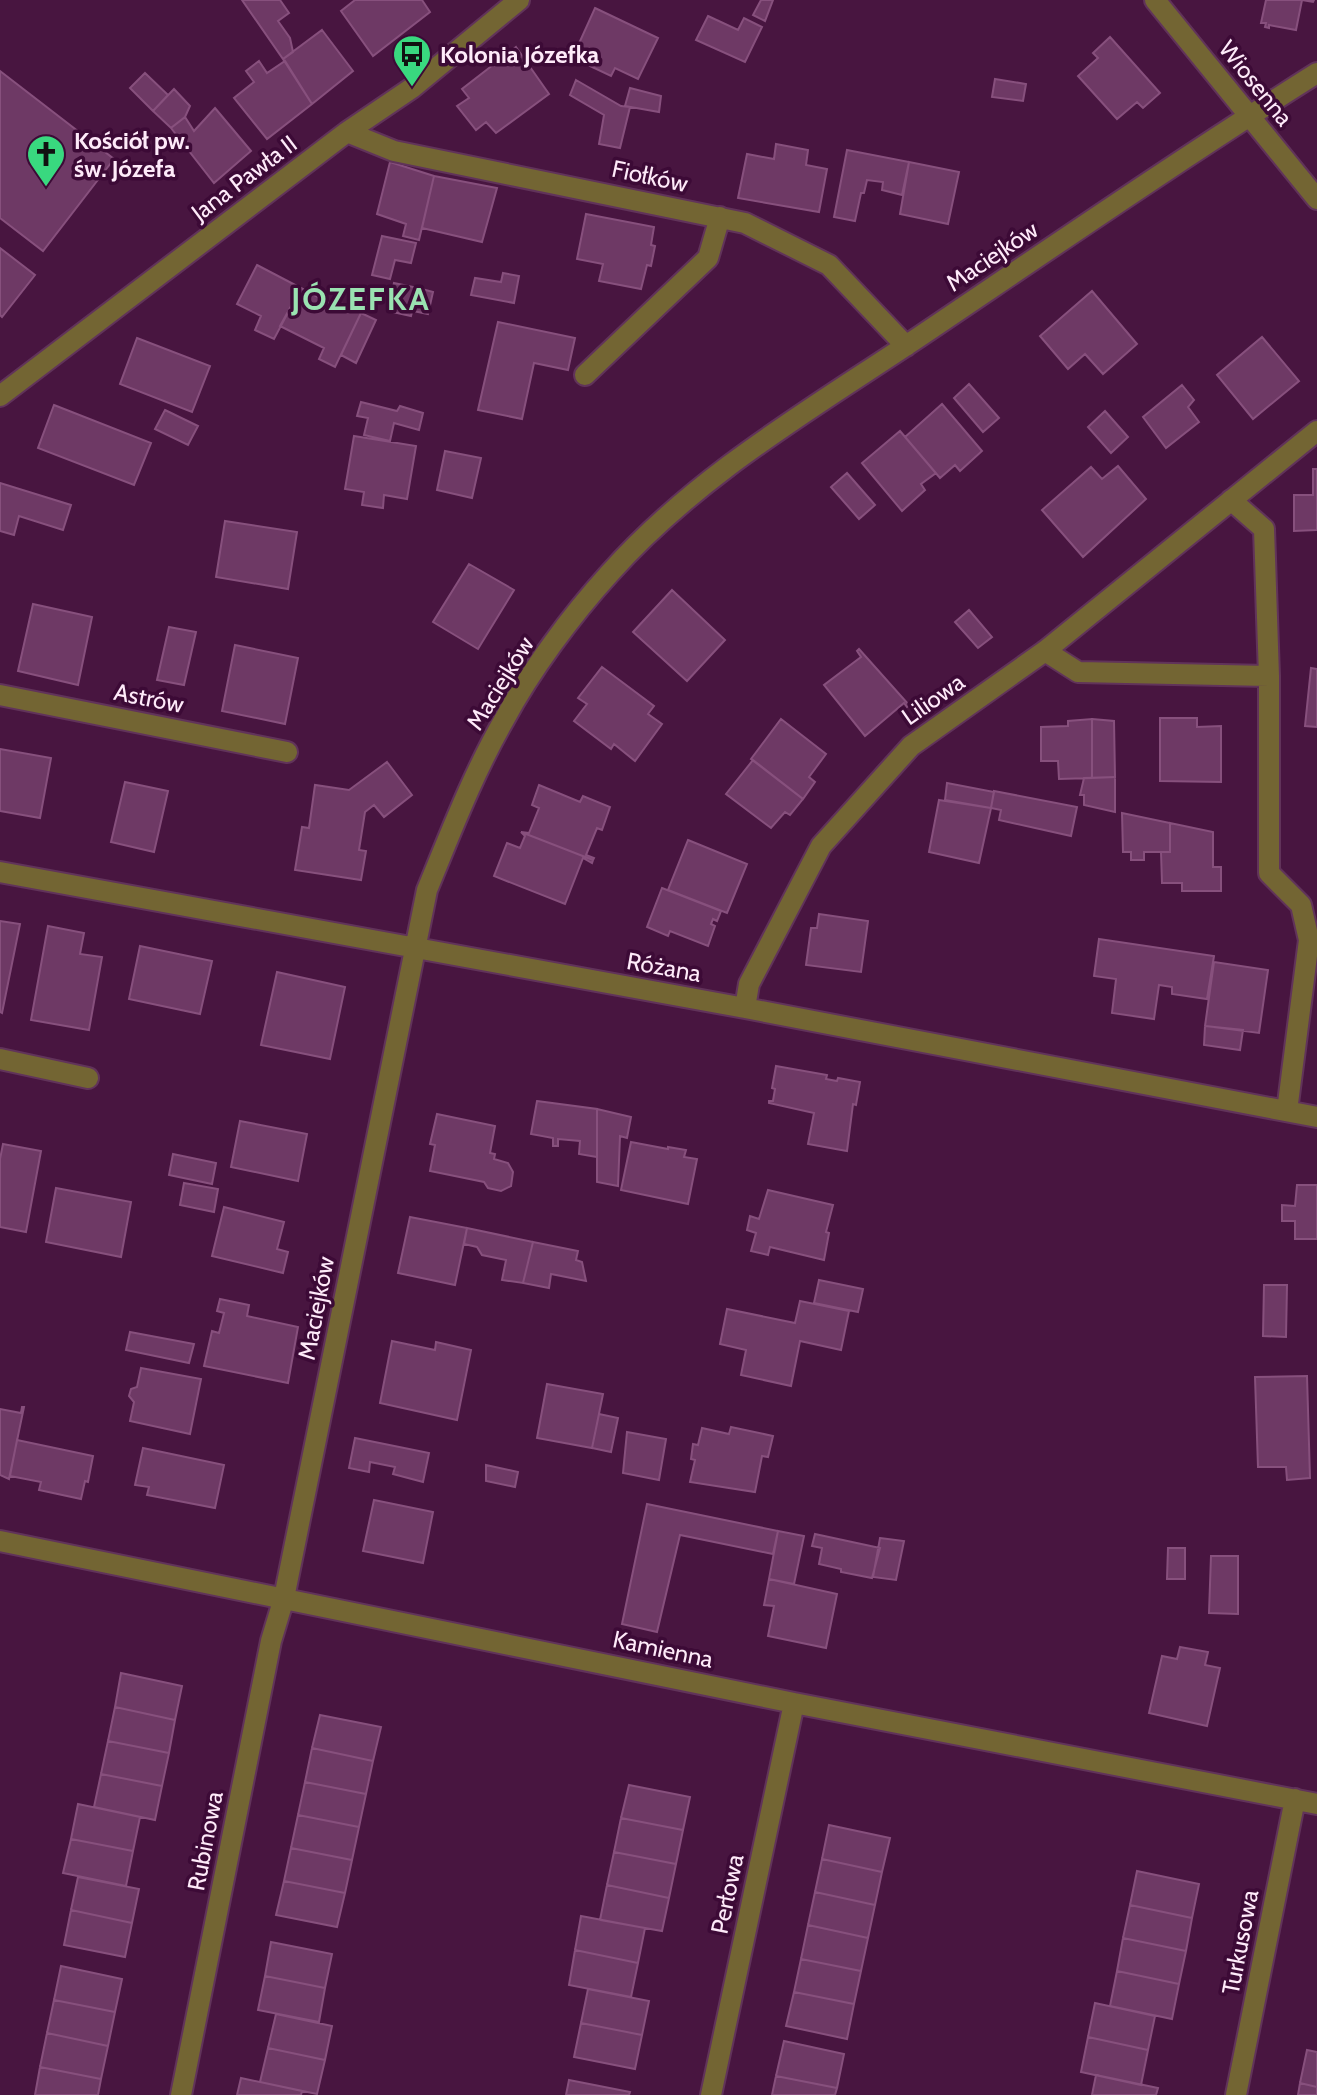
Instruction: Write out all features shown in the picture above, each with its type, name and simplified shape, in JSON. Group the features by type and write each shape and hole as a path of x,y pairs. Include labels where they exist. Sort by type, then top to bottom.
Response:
{"street":[{"name":"Jana Pawła II","path":"0,396 347,132 412,88 519,0"},
{"name":"Wiosenna","path":"1155,0 1317,199"},
{"name":"Maciejków","path":"284,1598 427,890 461,807 504,719 550,649 608,575 657,524 725,466 823,398 1317,73"},
{"name":"Fiołków","path":"347,132 394,151 745,223 829,265 906,346"},
{"path":"585,375 708,258 720,217"},
{"name":"Liliowa","path":"745,1008 749,984 821,846 911,746 1045,651 1317,431"},
{"path":"1231,500 1264,529 1269,676 1269,873 1301,905 1309,940 1287,1111"},
{"path":"1045,651 1078,672 1269,676"},
{"name":"Astrów","path":"0,695 287,752"},
{"name":"Różana","path":"0,872 745,1008 1317,1117"},
{"path":"0,1059 88,1078"},
{"name":"Kamienna","path":"0,1541 794,1703 1317,1804"},
{"name":"Rubinowa","path":"181,2095 271,1641 284,1598"},
{"name":"Perłowa","path":"711,2095 794,1703"},
{"name":"Turkusowa","path":"1236,2095 1295,1799"}],"building":[{"path":"242,0 280,0 289,13 278,21 290,38 293,52 283,59"},
{"path":"355,0 422,0 430,12 373,56 341,11"},
{"path":"761,0 773,0 765,21 753,15"},
{"path":"1266,0 1302,0 1296,30 1269,25 1269,28 1265,27 1266,23 1261,23"},
{"path":"595,8 658,38 638,79 615,68 611,76 590,66 594,58 576,50"},
{"path":"708,16 738,30 744,18 762,27 745,62 696,40"},
{"path":"322,30 353,71 312,104 283,59"},
{"path":"1110,37 1160,93 1143,108 1137,102 1117,119 1078,76 1098,58 1093,53"},
{"path":"516,47 549,94 496,133 486,122 476,130 457,106 469,98 462,89"},
{"path":"259,61 267,73 285,61 312,104 267,139 234,98 254,82 246,71"},
{"name":"Kościół pw. św. Józefa","path":"0,71 114,159 43,251 0,218"},
{"path":"145,73 168,95 153,111 130,88"},
{"path":"995,79 1026,84 1023,101 992,97"},
{"path":"576,80 621,106 630,107 620,148 599,144 604,115 570,95"},
{"path":"630,88 661,96 659,112 625,106"},
{"path":"174,89 190,106 185,117 171,128 153,111"},
{"path":"215,108 251,151 214,183 171,128 185,117 194,131"},
{"path":"776,144 808,150 806,165 827,169 819,212 738,198 747,154 774,159"},
{"path":"847,150 909,162 902,195 882,190 883,182 867,180 855,221 834,217"},
{"path":"390,162 434,176 419,240 403,236 406,224 377,214"},
{"path":"909,162 959,172 948,224 900,214"},
{"path":"434,176 497,188 482,242 422,228"},
{"path":"586,214 654,227 651,245 655,246 651,266 647,265 641,289 599,281 603,264 577,259"},
{"path":"382,236 416,243 411,263 395,260 390,279 372,275"},
{"path":"0,248 35,275 2,317 0,315"},
{"path":"257,265 301,288 274,339 255,330 261,316 237,304"},
{"path":"503,273 519,276 514,303 471,295 475,278 501,282"},
{"path":"394,283 418,288 411,316 388,311"},
{"path":"301,288 340,309 343,304 361,313 335,367 319,359 324,348 280,326"},
{"path":"418,288 433,292 428,314 413,311"},
{"path":"1092,291 1137,344 1103,374 1085,354 1068,369 1040,336"},
{"path":"361,313 376,320 356,363 341,355"},
{"path":"498,322 575,338 568,370 534,363 522,419 478,410"},
{"path":"1262,337 1299,381 1253,419 1217,375"},
{"path":"137,338 210,366 192,412 120,384"},
{"path":"969,384 999,418 983,432 954,398"},
{"path":"1182,385 1194,400 1188,407 1199,422 1166,448 1143,417"},
{"path":"361,402 397,411 400,406 423,413 419,430 394,423 390,441 364,435 368,418 357,416"},
{"path":"942,404 982,451 960,471 955,465 940,478 905,437"},
{"path":"54,405 151,443 134,485 38,448"},
{"path":"165,410 198,426 188,445 155,429"},
{"path":"1105,411 1128,437 1111,453 1088,427"},
{"path":"900,431 936,473 921,484 925,490 902,511 862,463"},
{"path":"354,436 416,446 407,499 384,495 383,508 362,505 364,492 345,489"},
{"path":"445,451 481,458 472,498 437,490"},
{"path":"1118,466 1146,499 1083,557 1042,510 1091,467 1102,479"},
{"path":"1313,469 1317,469 1317,530 1294,531 1294,495 1313,495"},
{"path":"847,473 875,505 859,519 831,487"},
{"path":"0,483 71,505 63,530 19,516 14,535 0,531"},
{"path":"225,521 297,532 288,589 216,577"},
{"path":"469,564 514,590 478,649 433,622"},
{"path":"672,590 725,640 687,681 633,632"},
{"path":"33,604 92,617 78,685 18,671"},
{"path":"969,610 992,637 978,648 955,622"},
{"path":"169,627 196,632 184,685 157,680"},
{"path":"235,645 298,658 285,724 222,711"},
{"path":"859,649 909,705 907,707 904,703 865,736 824,685 861,657 857,651"},
{"path":"602,667 654,706 648,714 662,724 635,761 614,744 611,749 574,721 587,704 578,698"},
{"path":"1311,668 1317,669 1317,727 1305,726"},
{"path":"1160,718 1197,718 1197,727 1221,726 1221,782 1160,781"},
{"path":"781,719 826,754 809,777 815,782 803,799 751,759"},
{"path":"1092,719 1092,778 1059,779 1058,761 1041,761 1041,727 1068,726 1068,721"},
{"path":"1092,719 1114,721 1115,777 1092,778"},
{"path":"0,749 51,758 40,818 0,811"},
{"path":"753,760 803,799 790,815 785,812 771,828 726,794"},
{"path":"387,762 412,795 384,817 374,805 365,812 359,850 366,851 361,880 295,870 302,827 309,828 315,785 349,790"},
{"path":"1115,777 1115,812 1084,805 1084,795 1080,795 1084,778"},
{"path":"125,782 168,791 154,852 111,842"},
{"path":"947,783 994,792 991,808 945,800"},
{"path":"539,785 580,802 583,796 610,807 602,830 597,828 586,855 593,860 521,832 529,833 539,808 532,805"},
{"path":"994,791 1077,807 1071,836 999,820 1001,810 991,808"},
{"path":"939,800 991,808 979,863 929,852"},
{"path":"1122,813 1170,823 1170,852 1144,852 1144,860 1131,860 1131,852 1123,852"},
{"path":"1170,823 1213,832 1213,867 1221,867 1221,891 1182,891 1182,883 1162,883 1161,852 1170,852"},
{"path":"521,832 593,860 592,863 583,858 565,904 494,876 507,843 520,848 525,836"},
{"path":"688,840 747,864 727,913 668,890"},
{"path":"662,888 721,911 717,921 713,919 711,924 715,926 708,946 670,931 668,936 647,927"},
{"path":"819,914 868,921 861,972 806,965 811,928 817,928"},
{"path":"0,921 20,924 2,1013 0,1012"},
{"path":"48,926 84,933 80,954 102,957 89,1030 31,1020"},
{"path":"1099,939 1214,956 1207,999 1172,994 1172,987 1159,985 1154,1019 1112,1013 1116,979 1094,976"},
{"path":"140,946 212,961 200,1014 129,999"},
{"path":"1214,962 1268,970 1259,1033 1205,1026"},
{"path":"277,972 345,987 330,1059 261,1045"},
{"path":"1205,1026 1243,1030 1240,1050 1204,1045"},
{"path":"776,1066 827,1075 826,1079 860,1082 856,1105 853,1104 847,1151 808,1144 814,1113 769,1103 773,1101"},
{"path":"537,1101 597,1109 597,1157 579,1154 580,1141 558,1139 558,1146 553,1146 553,1138 531,1134"},
{"path":"597,1109 631,1117 627,1138 620,1136 618,1186 597,1182"},
{"path":"437,1114 495,1126 490,1153 495,1154 494,1159 508,1163 513,1172 511,1186 501,1191 488,1188 484,1182 430,1171 435,1145 430,1144"},
{"path":"240,1121 307,1134 298,1181 231,1167"},
{"path":"631,1142 686,1150 684,1157 697,1159 688,1204 621,1190"},
{"path":"3,1144 41,1151 26,1232 0,1227 0,1159"},
{"path":"173,1154 216,1163 212,1184 169,1175"},
{"path":"184,1183 218,1189 214,1212 180,1205"},
{"path":"1297,1185 1317,1185 1317,1239 1295,1239 1295,1221 1282,1221 1282,1205 1295,1206"},
{"path":"56,1188 131,1202 121,1257 46,1242"},
{"path":"768,1190 833,1205 826,1232 829,1233 824,1260 770,1247 768,1255 751,1251 756,1233 747,1230 750,1216 759,1219"},
{"path":"224,1207 284,1222 277,1249 288,1252 283,1273 212,1256"},
{"path":"410,1217 467,1228 455,1285 398,1273"},
{"path":"467,1228 533,1242 523,1283 502,1280 506,1260 482,1255 477,1247 464,1244"},
{"path":"533,1242 578,1251 576,1260 582,1262 586,1281 551,1274 549,1288 523,1283"},
{"path":"819,1280 863,1289 858,1312 814,1303"},
{"path":"1264,1285 1287,1285 1286,1337 1263,1336"},
{"path":"220,1299 249,1305 247,1316 298,1327 288,1383 204,1366 212,1331 219,1333 224,1313 217,1311"},
{"path":"800,1301 849,1311 841,1350 800,1341 791,1386 741,1375 746,1350 720,1344 727,1309 795,1323"},
{"path":"130,1332 194,1344 189,1363 126,1350"},
{"path":"392,1341 435,1350 436,1342 471,1350 457,1420 380,1403"},
{"path":"141,1368 201,1379 190,1434 130,1421 134,1402 129,1396 131,1389 137,1387"},
{"path":"1307,1376 1310,1478 1287,1480 1286,1467 1258,1467 1255,1377"},
{"path":"547,1384 603,1394 592,1448 537,1438"},
{"path":"24,1407 9,1479 0,1475 0,1409 21,1413"},
{"path":"599,1414 618,1418 611,1452 592,1448"},
{"path":"731,1427 773,1436 768,1457 762,1456 755,1492 690,1482 695,1460 691,1459 693,1444 698,1445 702,1428 729,1434"},
{"path":"627,1432 666,1439 659,1480 623,1473"},
{"path":"355,1438 429,1453 423,1482 393,1474 395,1467 370,1462 369,1472 349,1468"},
{"path":"17,1440 93,1456 81,1499 39,1490 41,1482 10,1476"},
{"path":"143,1448 224,1465 215,1508 147,1495 149,1487 135,1485"},
{"path":"486,1465 518,1472 515,1487 486,1481"},
{"path":"374,1500 433,1512 423,1563 363,1551"},
{"path":"647,1504 778,1531 773,1554 680,1535 657,1632 622,1624"},
{"path":"778,1531 804,1536 794,1584 769,1579"},
{"path":"815,1534 880,1548 872,1578 819,1564 822,1548 812,1546"},
{"path":"880,1538 904,1541 896,1580 873,1577"},
{"path":"1168,1548 1185,1548 1185,1579 1167,1579"},
{"path":"1211,1556 1238,1556 1238,1614 1209,1613"},
{"path":"769,1579 837,1594 826,1648 768,1636 774,1606 764,1605"},
{"path":"1180,1647 1208,1652 1205,1665 1220,1668 1207,1726 1149,1713 1162,1656 1177,1659"},
{"path":"121,1673 182,1686 175,1720 115,1707"},
{"path":"115,1707 175,1720 169,1753 108,1741"},
{"path":"320,1715 381,1727 373,1761 312,1748"},
{"path":"108,1741 169,1753 162,1786 101,1774"},
{"path":"312,1748 373,1761 366,1794 305,1782"},
{"path":"101,1774 162,1786 155,1820 94,1807"},
{"path":"305,1782 366,1794 359,1827 298,1815"},
{"path":"629,1785 690,1797 683,1830 621,1818"},
{"path":"78,1804 140,1817 133,1851 71,1839"},
{"path":"298,1815 359,1827 352,1860 291,1848"},
{"path":"621,1818 683,1830 676,1864 614,1852"},
{"path":"829,1825 890,1838 882,1872 822,1859"},
{"path":"71,1839 133,1851 126,1886 63,1873"},
{"path":"291,1848 352,1860 345,1893 284,1881"},
{"path":"614,1852 676,1864 669,1898 607,1885"},
{"path":"822,1859 882,1872 875,1905 815,1892"},
{"path":"1137,1871 1199,1884 1192,1918 1130,1905"},
{"path":"78,1877 139,1889 132,1923 71,1910"},
{"path":"284,1881 345,1893 337,1927 276,1915"},
{"path":"607,1885 669,1898 662,1931 600,1920"},
{"path":"815,1892 875,1905 868,1938 808,1925"},
{"path":"1130,1905 1192,1918 1186,1951 1123,1938"},
{"path":"71,1910 132,1923 125,1957 64,1945"},
{"path":"581,1916 645,1928 638,1963 575,1950"},
{"path":"808,1925 868,1938 861,1971 801,1959"},
{"path":"1123,1938 1186,1951 1179,1984 1117,1971"},
{"path":"271,1942 332,1954 325,1988 265,1976"},
{"path":"575,1950 638,1963 631,1997 569,1985"},
{"path":"801,1959 861,1971 854,2004 794,1992"},
{"path":"61,1966 122,1979 115,2012 54,2000"},
{"path":"1117,1971 1179,1984 1172,2019 1110,2006"},
{"path":"265,1976 325,1988 319,2022 258,2010"},
{"path":"588,1989 649,2001 642,2035 581,2023"},
{"path":"794,1992 854,2004 847,2039 786,2026"},
{"path":"54,2000 115,2012 108,2046 47,2033"},
{"path":"1095,2003 1155,2016 1148,2050 1088,2037"},
{"path":"276,2014 332,2026 325,2060 268,2048"},
{"path":"581,2023 642,2035 635,2069 574,2057"},
{"path":"47,2033 108,2046 101,2079 40,2067"},
{"path":"1088,2037 1148,2050 1141,2085 1081,2072"},
{"path":"784,2041 844,2054 837,2088 776,2076"},
{"path":"268,2048 325,2060 317,2094 260,2082"},
{"path":"1307,2050 1317,2052 1317,2087 1300,2083"},
{"path":"40,2067 101,2079 98,2095 35,2095"},
{"path":"1096,2075 1158,2088 1156,2095 1092,2095"},
{"path":"776,2076 837,2088 835,2095 772,2095"},
{"path":"241,2078 302,2091 301,2095 237,2095"},
{"path":"569,2080 630,2092 629,2095 566,2095"},
{"path":"1300,2083 1317,2087 1317,2095 1298,2095"}],"place":[{"name":"Kolonia Józefka","path":"412,88"},
{"name":"Kościół pw. św. Józefa","path":"46,188"}],"district":[{"name":"JÓZEFKA","path":"361,298"}]}
